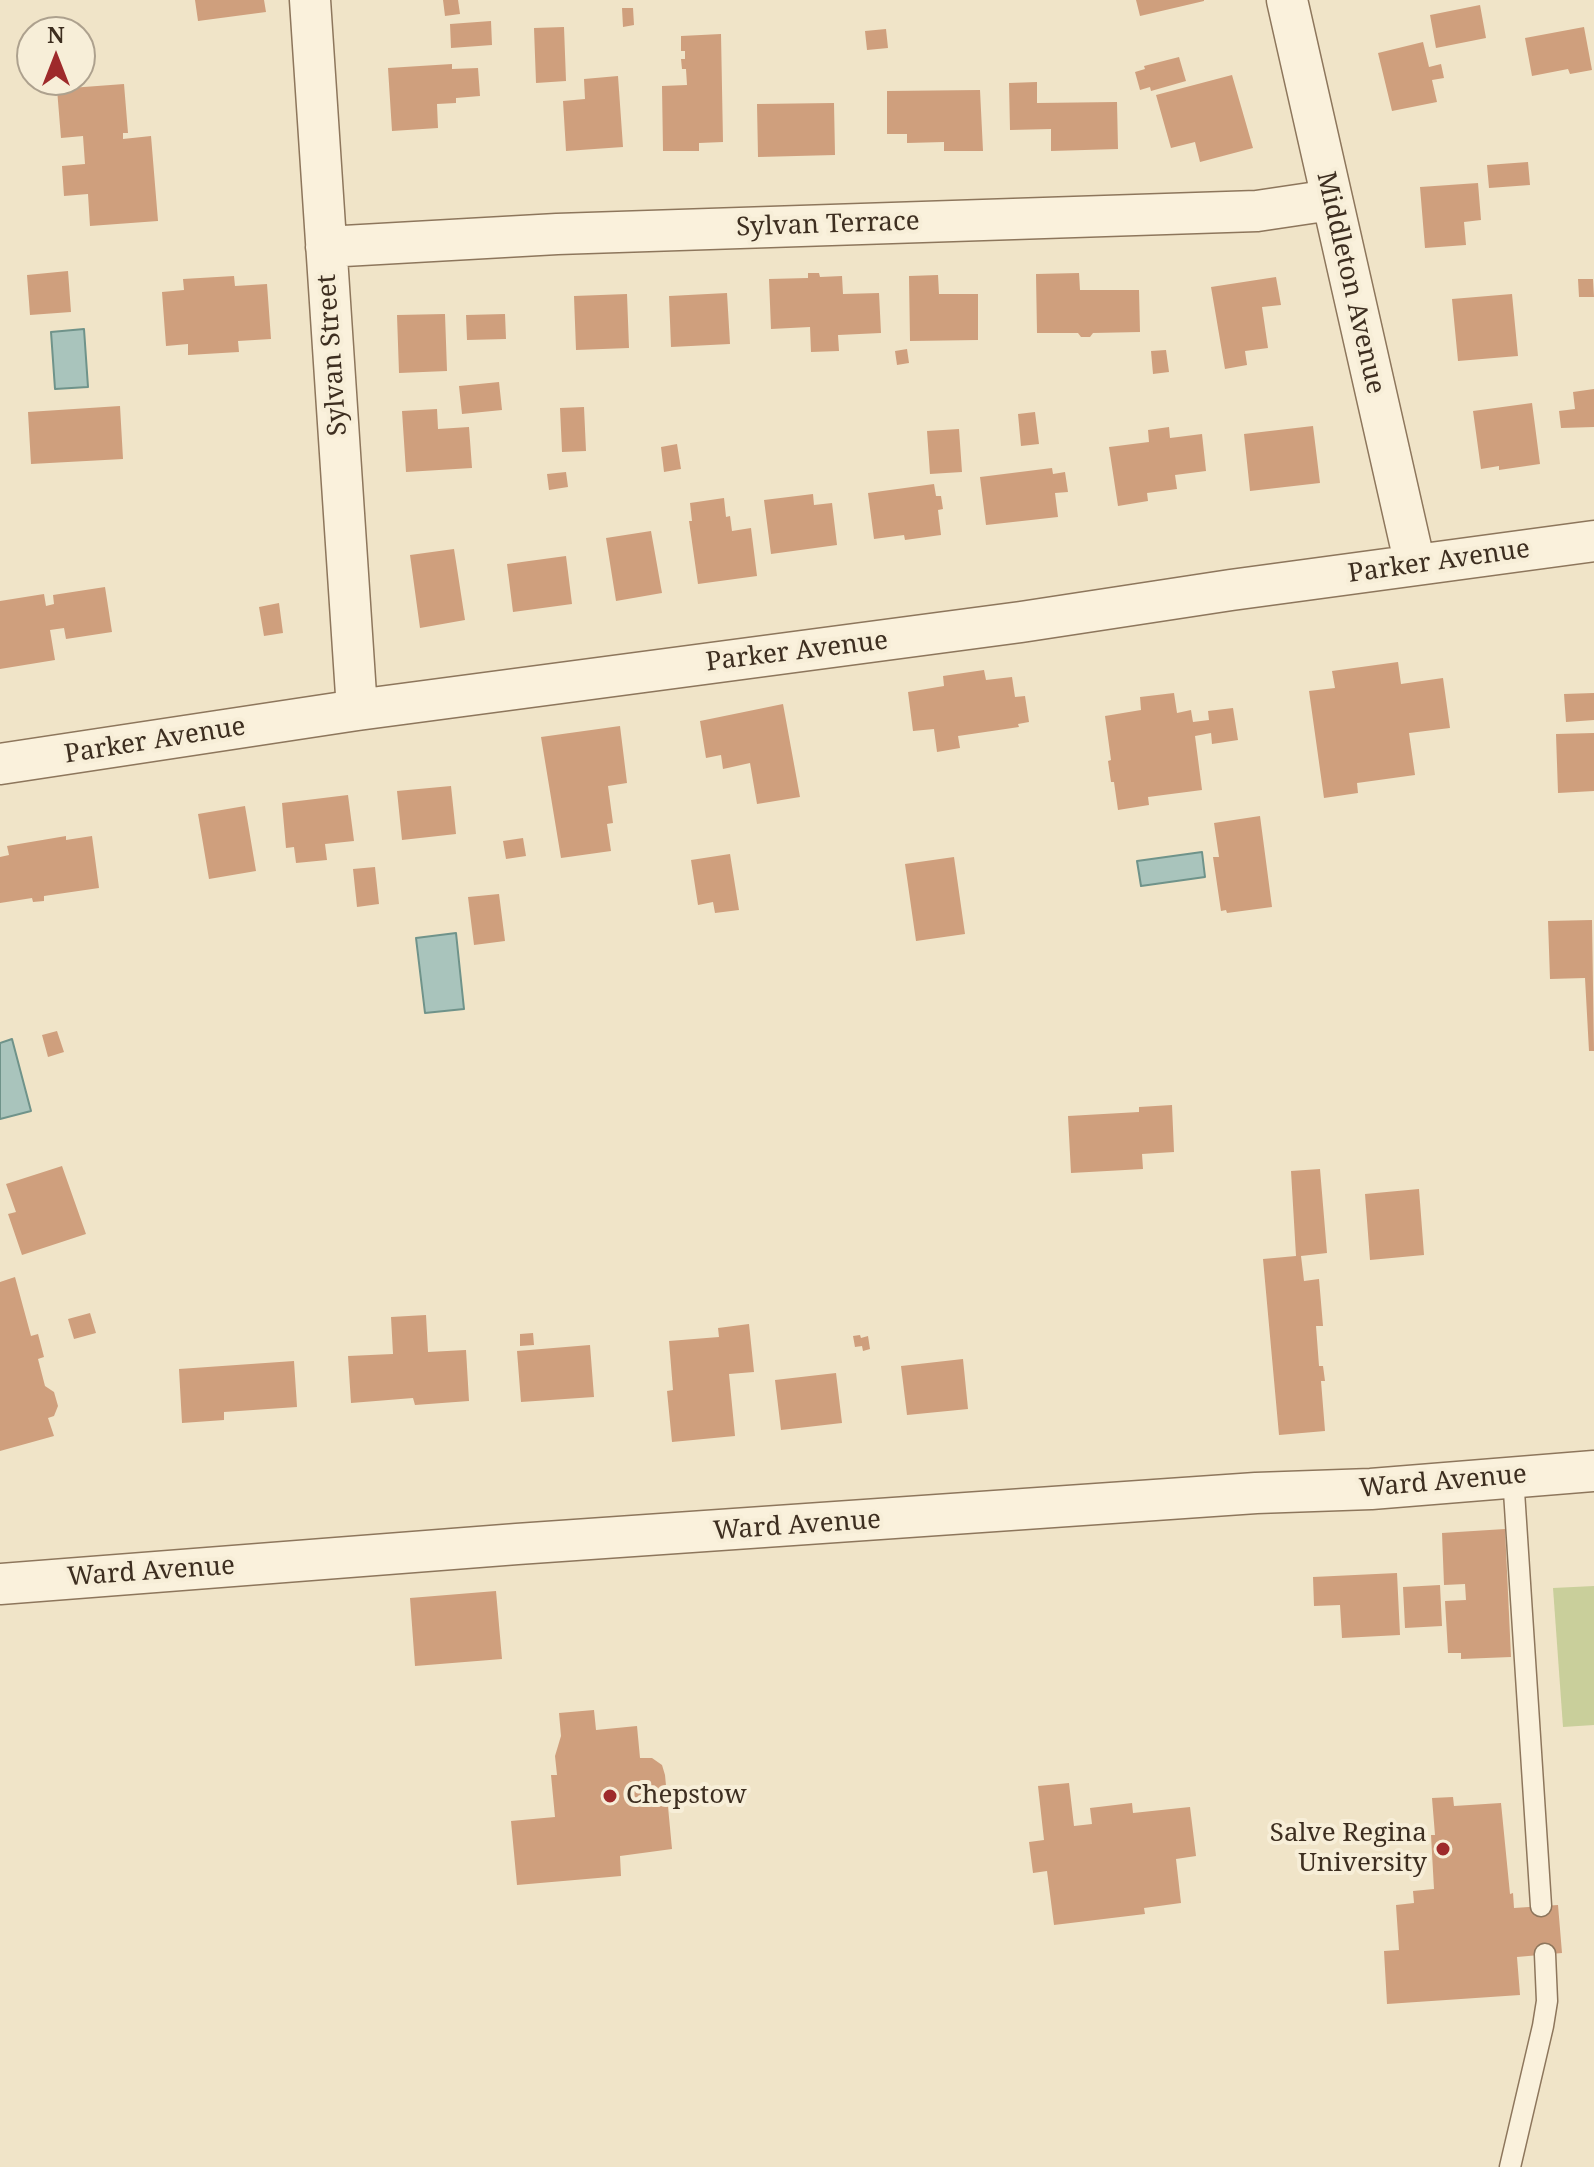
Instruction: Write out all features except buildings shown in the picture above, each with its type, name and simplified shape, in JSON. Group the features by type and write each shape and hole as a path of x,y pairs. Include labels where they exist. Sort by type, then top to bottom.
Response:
{"street":[{"name":"Sylvan Street","path":"310,0 357,710"},
{"name":"Middleton Avenue","path":"1287,0 1415,565"},
{"name":"Sylvan Terrace","path":"326,247 572,233 1257,211 1331,200"},
{"name":"Parker Avenue","path":"0,764 357,710 1021,622 1594,541"},
{"name":"Ward Avenue","path":"0,1584 517,1544 1256,1493 1371,1489 1594,1471"}],"lane":[{"path":"1513,1476 1541,1906"},
{"path":"1510,2167 1543,2026 1547,2001 1545,1954"}],"green space":[{"path":"1594,1586 1594,1725 1563,1727 1553,1588"}],"water":[{"path":"84,329 88,387 55,389 51,332"},
{"path":"1202,852 1205,877 1141,886 1137,861"},
{"path":"456,933 464,1009 425,1013 416,938"},
{"path":"12,1039 31,1111 0,1119 0,1043"}],"place":[{"name":"Chepstow","path":"610,1796"},
{"name":"Salve Regina University","path":"1443,1849"}]}
